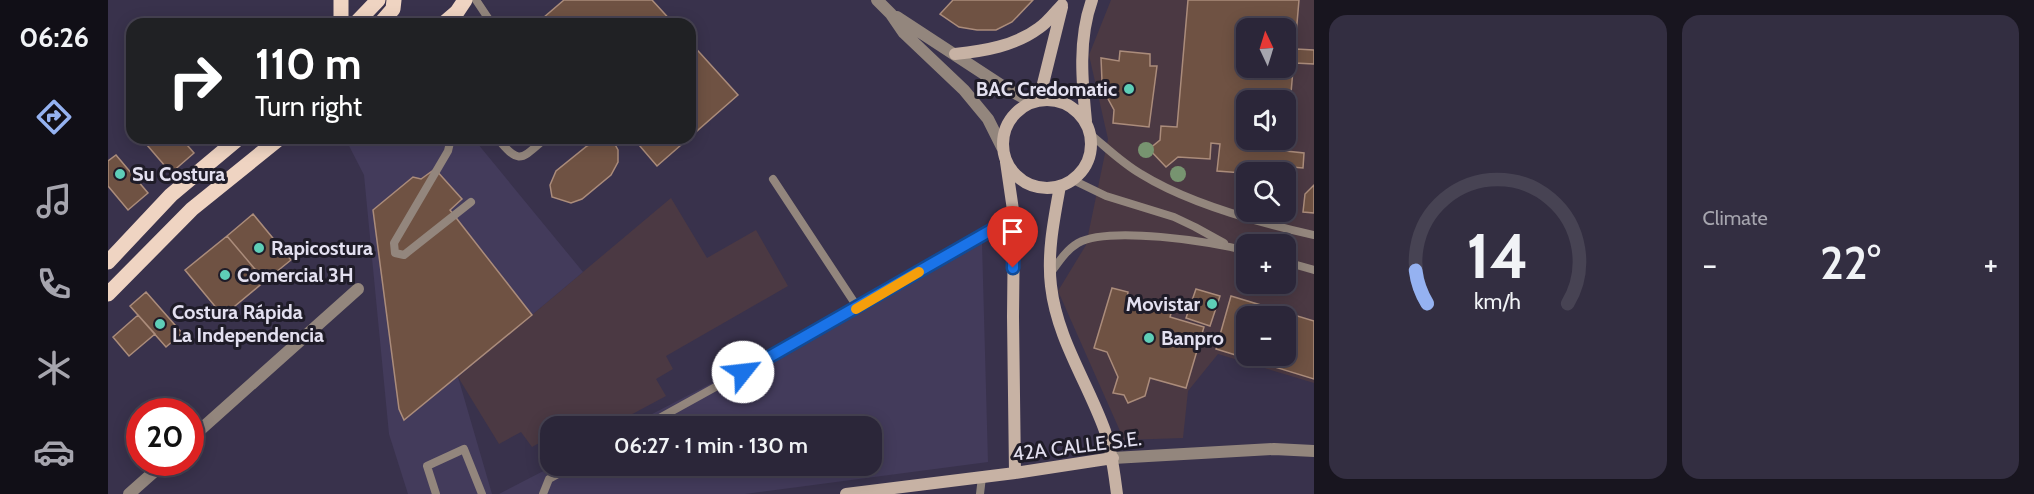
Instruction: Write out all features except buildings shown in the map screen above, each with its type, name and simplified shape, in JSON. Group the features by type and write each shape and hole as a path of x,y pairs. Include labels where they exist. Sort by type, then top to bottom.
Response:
{"main road":[{"path":"340,0 341,18"},
{"path":"387,18 393,9 394,0"},
{"path":"450,18 458,12 465,0"},
{"path":"360,18 376,1 383,18"},
{"path":"108,262 171,195 231,144"},
{"path":"108,294 192,209 272,144"}],"street":[{"path":"877,0 891,14 904,33 970,97 987,119 1002,147 1014,217 1012,317 1015,473"},
{"path":"1006,162 1015,175 1028,184 1044,188 1060,186 1073,180 1085,168 1091,151 1081,67 1083,37 1092,0"},
{"path":"955,54 977,52 1013,43 1040,28 1063,2"},
{"path":"1036,101 1063,2"},
{"path":"891,14 1007,89 1036,101"},
{"path":"1002,147 1004,133 1010,119 1019,109 1036,101 1053,100 1066,104 1077,112 1088,128"},
{"path":"1060,186 1053,222 1051,288 1068,348 1105,430 1113,458 1117,494"},
{"path":"204,426 358,289"},
{"name":"42A CALLE S.E.","path":"846,494 1113,458 1274,450 1314,451"},
{"path":"129,494 149,476"}],"lane":[{"path":"476,0 488,18"},
{"path":"1088,128 1120,160 1162,186 1272,226 1314,235"},
{"path":"450,144 448,151 394,243 395,253 404,255 471,202"},
{"path":"502,144 510,154 519,157 538,144"},
{"path":"773,179 858,308"},
{"path":"1073,180 1106,195 1174,217 1195,226 1227,245"},
{"path":"663,416 858,308 1014,217"},
{"path":"1050,274 1065,253 1077,243 1094,237 1135,235 1236,248"},
{"path":"1296,265 1314,270"},
{"path":"436,494 427,466 464,449 482,494"},
{"path":"543,494 549,479 554,476"},
{"path":"980,494 982,477"}],"shaded area":[{"path":"1111,0 1314,0 1314,383 1258,366 1296,366 1296,306 1236,306 1236,359 1218,354 1188,391 1183,438 1124,440 1058,291 1086,245 1108,139 1089,55"},
{"path":"348,144 478,144 583,272 458,377 492,494 408,494 389,434 364,175"},
{"path":"671,198 707,258 756,230 788,286 666,356 673,369 656,379 666,396 629,416 540,416 540,443 532,447 521,432 499,444 458,377"},
{"path":"982,243 988,462 882,476 882,416 648,416"},
{"path":"540,473 540,476 882,476 745,494 499,494"}],"slow traffic":[{"path":"856,309 919,272"}],"place":[{"name":"BAC Credomatic","path":"1129,89"},
{"name":"Su Costura","path":"120,174"},
{"name":"Rapicostura","path":"259,248"},
{"name":"Comercial 3H","path":"225,275"},
{"name":"Movistar","path":"1212,304"},
{"name":"Costura Rápida La Independencia","path":"160,324"},
{"name":"Banpro","path":"1149,338"}],"route":[{"path":"743,372 1014,217 1013,268"}]}
